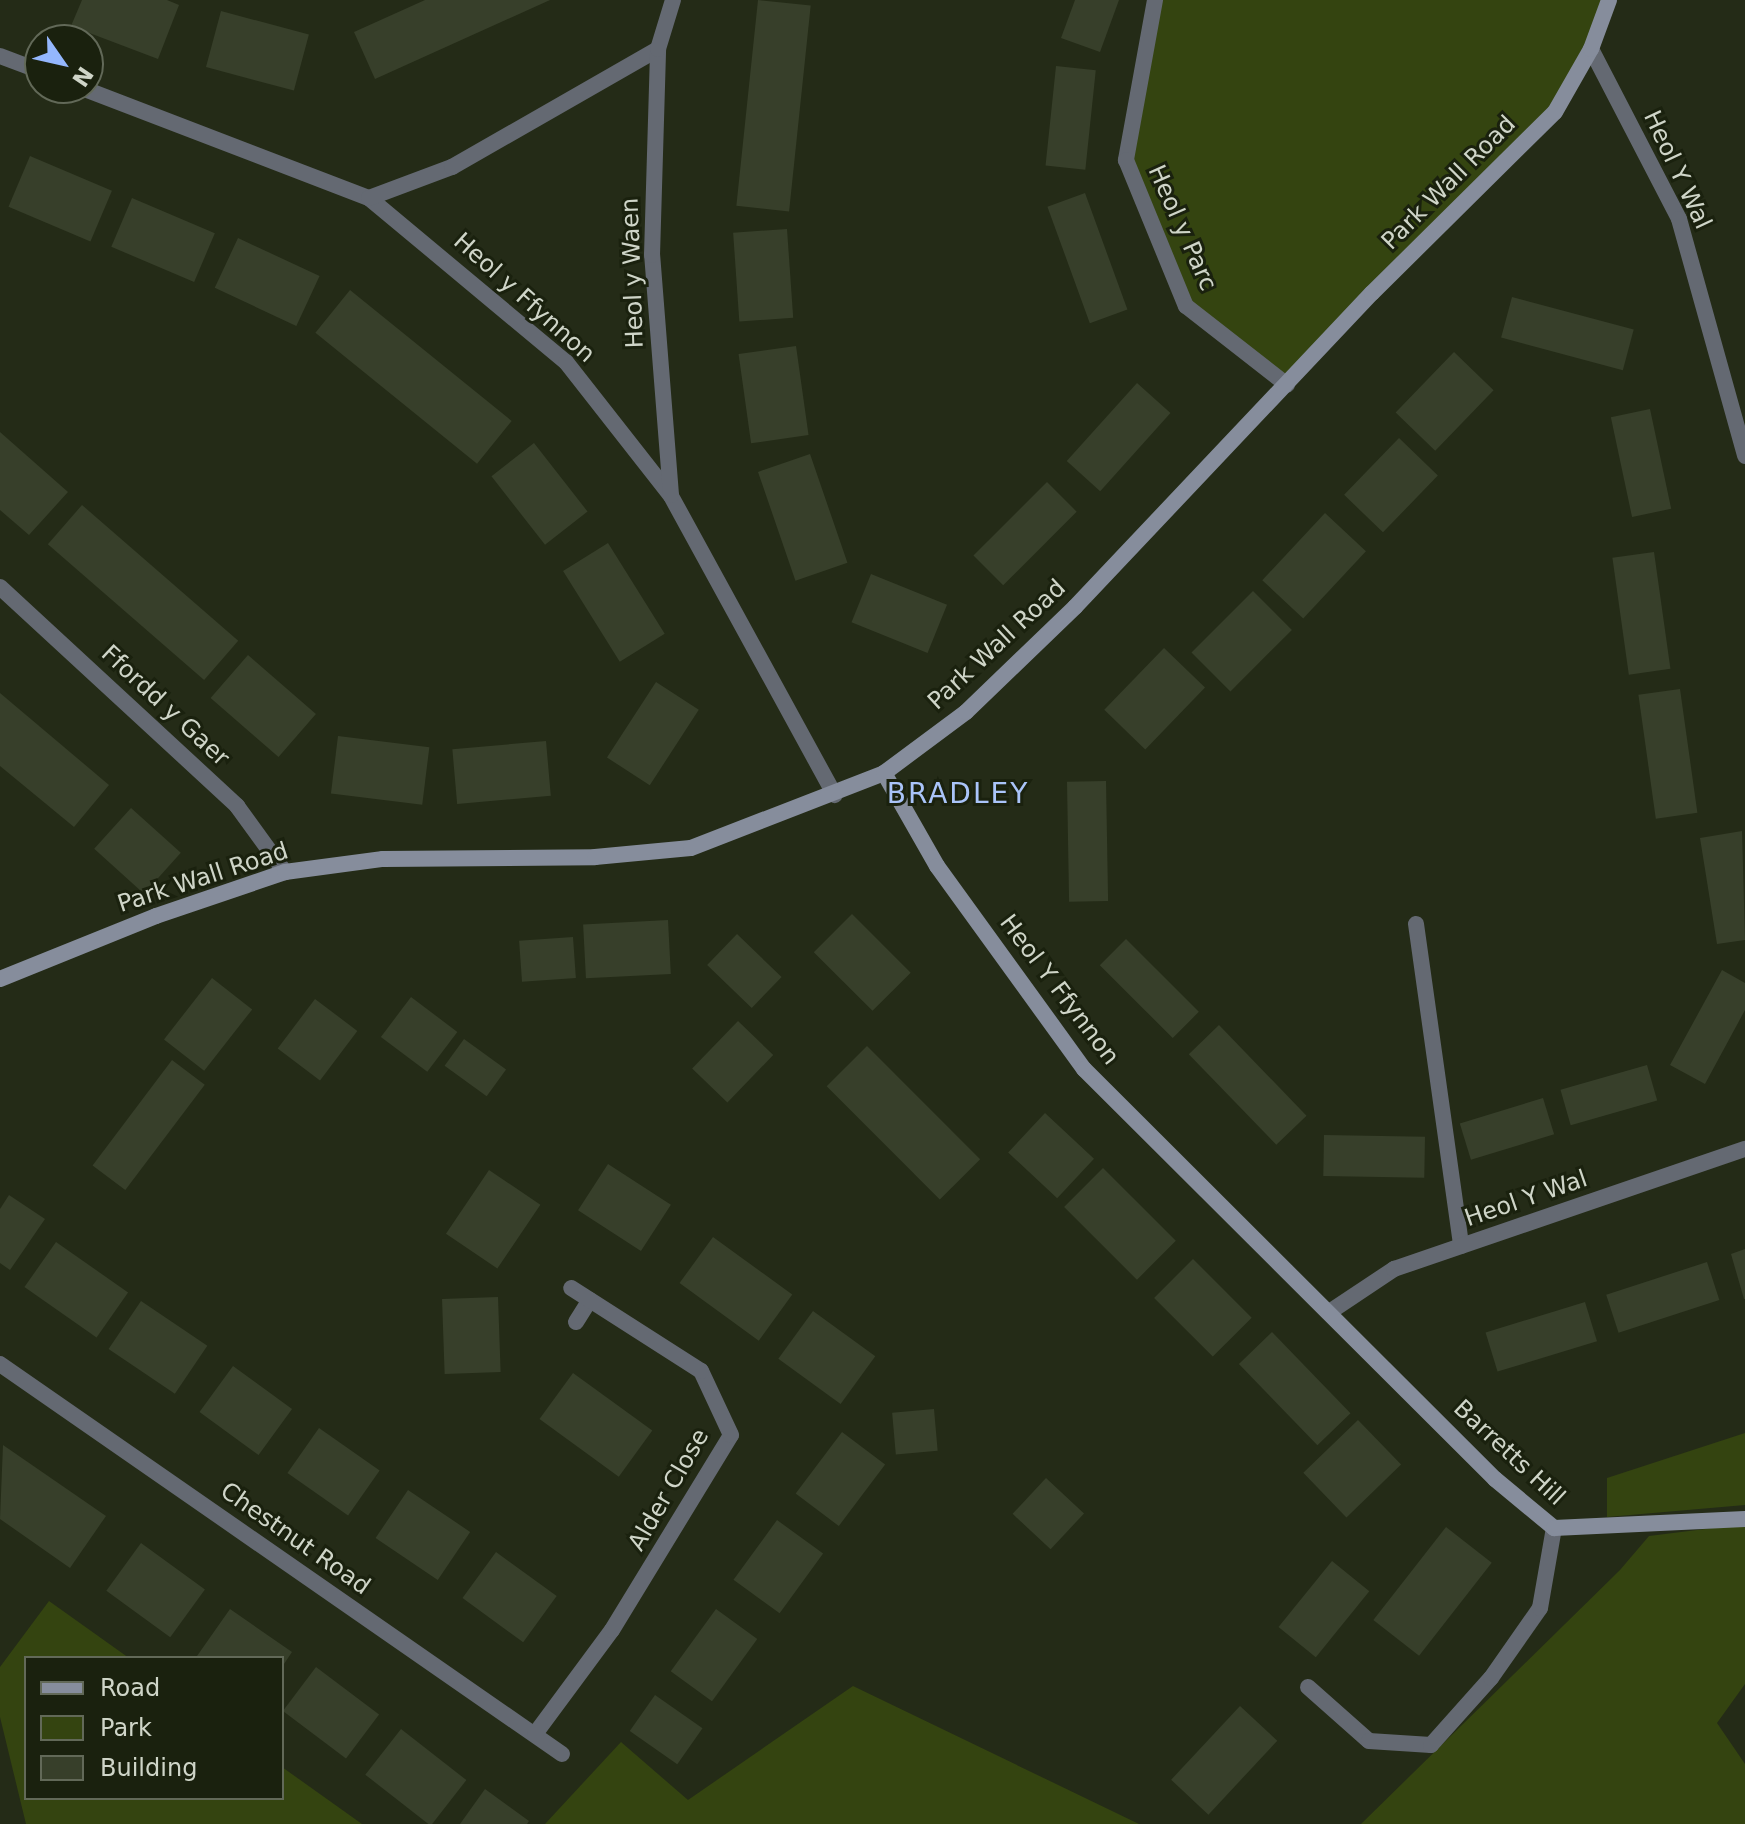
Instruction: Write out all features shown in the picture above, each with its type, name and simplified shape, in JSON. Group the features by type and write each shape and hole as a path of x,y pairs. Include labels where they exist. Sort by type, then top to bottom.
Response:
{"street":[{"name":"Heol y Waen","path":"671,496 652,255 658,49 673,0"},
{"name":"Heol y Parc","path":"1155,0 1126,160 1186,306 1287,385"},
{"name":"Park Wall Road","path":"0,979 285,872 383,859 595,857 691,848 835,795 884,773 966,712 1010,670 1555,112 1591,49 1609,0"},
{"path":"369,198 452,167 658,49"},
{"name":"Heol Y Wal","path":"1591,49 1679,219 1745,456"},
{"path":"0,56 24,65"},
{"name":"Heol y Ffynnon","path":"104,96 369,198 566,362 671,496 835,795"},
{"name":"Ffordd y Gaer","path":"0,587 237,806 285,872"},
{"name":"Heol Y Ffynnon","path":"884,773 937,866 1084,1069 1331,1311"},
{"path":"1416,924 1461,1246"},
{"name":"Heol Y Wal","path":"1331,1311 1394,1269 1745,1149"},
{"name":"Alder Close","path":"535,1734 612,1630 731,1435 701,1371 571,1288"},
{"path":"576,1322 590,1300"},
{"name":"Barretts Hill","path":"1331,1311 1495,1479 1554,1528 1745,1519"},
{"name":"Chestnut Road","path":"0,1364 562,1754"},
{"path":"1308,1687 1369,1741 1431,1745 1491,1678 1540,1608 1554,1528"}],"green space":[{"path":"1155,0 1609,0 1555,112 1287,385 1186,306 1126,160"},
{"path":"1745,1433 1745,1505 1607,1517 1607,1478"},
{"path":"1745,1524 1745,1684 1717,1723 1745,1764 1745,1824 1361,1824 1620,1570 1649,1536"},
{"path":"49,1601 126,1656 24,1656 24,1800 284,1800 284,1768 362,1824 26,1824 0,1717 0,1667"},
{"path":"853,1686 1139,1824 545,1824 621,1742 688,1800"}],"building":[{"path":"82,0 167,0 179,5 158,59 104,39 104,24 72,24"},
{"path":"425,0 550,0 375,79 354,32"},
{"path":"758,0 811,6 789,211 736,206"},
{"path":"1075,0 1119,0 1100,52 1061,38"},
{"path":"221,11 309,35 294,91 206,67"},
{"path":"1056,66 1096,70 1085,170 1046,165"},
{"path":"30,156 112,191 90,241 9,207"},
{"path":"1085,193 1127,310 1090,323 1047,207"},
{"path":"132,198 215,233 194,282 111,247"},
{"path":"787,229 793,318 739,322 733,233"},
{"path":"238,238 320,276 296,326 215,288"},
{"path":"350,290 512,421 477,464 315,333"},
{"path":"1512,297 1634,330 1623,370 1501,338"},
{"path":"796,346 809,435 751,443 739,354"},
{"path":"1454,352 1494,390 1435,451 1396,412"},
{"path":"1137,383 1170,413 1100,491 1067,461"},
{"path":"1650,409 1671,509 1632,517 1611,417"},
{"path":"0,432 68,492 29,535 0,510"},
{"path":"1399,438 1438,476 1383,532 1344,495"},
{"path":"534,443 588,512 545,545 491,476"},
{"path":"810,454 847,563 795,581 758,472"},
{"path":"1047,482 1077,512 1003,585 973,556"},
{"path":"82,505 238,641 204,680 48,544"},
{"path":"1325,513 1366,551 1303,618 1262,580"},
{"path":"608,543 665,634 620,662 563,571"},
{"path":"1654,552 1670,669 1629,675 1612,558"},
{"path":"871,574 947,605 928,653 852,622"},
{"path":"1253,591 1292,630 1230,691 1191,653"},
{"path":"1164,648 1205,688 1145,749 1104,710"},
{"path":"248,655 316,714 279,757 211,698"},
{"path":"656,682 699,710 650,785 607,757"},
{"path":"1680,689 1697,813 1656,819 1638,695"},
{"path":"0,693 109,785 74,827 0,766"},
{"path":"338,736 429,747 422,805 331,794"},
{"path":"546,741 551,796 457,804 452,749"},
{"path":"1106,781 1108,901 1069,902 1067,782"},
{"path":"131,808 181,853 144,894 94,849"},
{"path":"1742,831 1745,940 1717,944 1700,838"},
{"path":"852,914 911,973 873,1011 814,952"},
{"path":"668,920 671,974 586,978 583,924"},
{"path":"737,934 782,977 752,1008 707,965"},
{"path":"573,937 576,978 522,982 519,941"},
{"path":"1126,939 1199,1012 1173,1038 1100,965"},
{"path":"1722,970 1745,983 1745,1010 1705,1084 1670,1065"},
{"path":"212,978 252,1009 204,1071 164,1039"},
{"path":"411,997 457,1032 427,1072 381,1037"},
{"path":"315,999 357,1031 320,1080 278,1049"},
{"path":"738,1021 773,1055 727,1103 692,1068"},
{"path":"1219,1025 1307,1116 1276,1145 1189,1054"},
{"path":"464,1039 506,1070 487,1096 445,1066"},
{"path":"867,1046 980,1159 940,1199 827,1086"},
{"path":"172,1060 205,1085 125,1190 93,1165"},
{"path":"1647,1065 1657,1101 1571,1125 1560,1090"},
{"path":"1543,1098 1554,1134 1471,1160 1460,1123"},
{"path":"1045,1113 1094,1159 1057,1198 1008,1152"},
{"path":"1324,1135 1425,1137 1424,1178 1323,1176"},
{"path":"608,1164 671,1205 641,1251 578,1210"},
{"path":"1103,1168 1176,1241 1137,1280 1064,1207"},
{"path":"489,1170 540,1205 497,1269 446,1234"},
{"path":"9,1195 45,1219 10,1270 0,1263 0,1209"},
{"path":"713,1237 792,1295 759,1341 679,1283"},
{"path":"56,1242 128,1292 97,1338 24,1287"},
{"path":"1745,1249 1745,1299 1744,1299 1731,1254"},
{"path":"1193,1259 1252,1318 1213,1357 1154,1298"},
{"path":"1707,1262 1719,1300 1619,1333 1606,1295"},
{"path":"498,1297 501,1372 445,1374 442,1299"},
{"path":"141,1301 207,1346 175,1394 109,1349"},
{"path":"1585,1302 1597,1341 1498,1372 1486,1332"},
{"path":"813,1311 875,1356 841,1404 778,1359"},
{"path":"1272,1332 1350,1413 1317,1445 1239,1364"},
{"path":"233,1366 292,1409 259,1455 199,1412"},
{"path":"573,1373 652,1431 619,1477 539,1419"},
{"path":"934,1409 938,1451 896,1455 892,1413"},
{"path":"1358,1420 1401,1465 1346,1517 1303,1473"},
{"path":"319,1428 380,1470 348,1515 287,1473"},
{"path":"842,1432 885,1464 839,1526 796,1493"},
{"path":"3,1445 106,1516 70,1568 0,1519"},
{"path":"1046,1478 1084,1513 1051,1549 1013,1514"},
{"path":"408,1490 470,1532 438,1580 376,1538"},
{"path":"777,1520 823,1554 780,1613 734,1580"},
{"path":"1446,1527 1492,1563 1419,1656 1373,1620"},
{"path":"141,1543 205,1589 170,1637 106,1591"},
{"path":"496,1552 557,1596 523,1642 462,1598"},
{"path":"1332,1561 1369,1591 1316,1657 1279,1627"},
{"path":"230,1609 292,1652 284,1664 284,1656 197,1656"},
{"path":"716,1609 757,1639 712,1701 671,1671"},
{"path":"316,1667 379,1715 346,1758 284,1712"},
{"path":"655,1695 703,1728 677,1764 630,1731"},
{"path":"1240,1706 1277,1741 1208,1815 1171,1780"},
{"path":"401,1729 466,1780 432,1824 428,1824 365,1775"},
{"path":"485,1789 529,1821 527,1824 460,1824"}],"district":[{"name":"BRADLEY","path":"958,794"}]}
